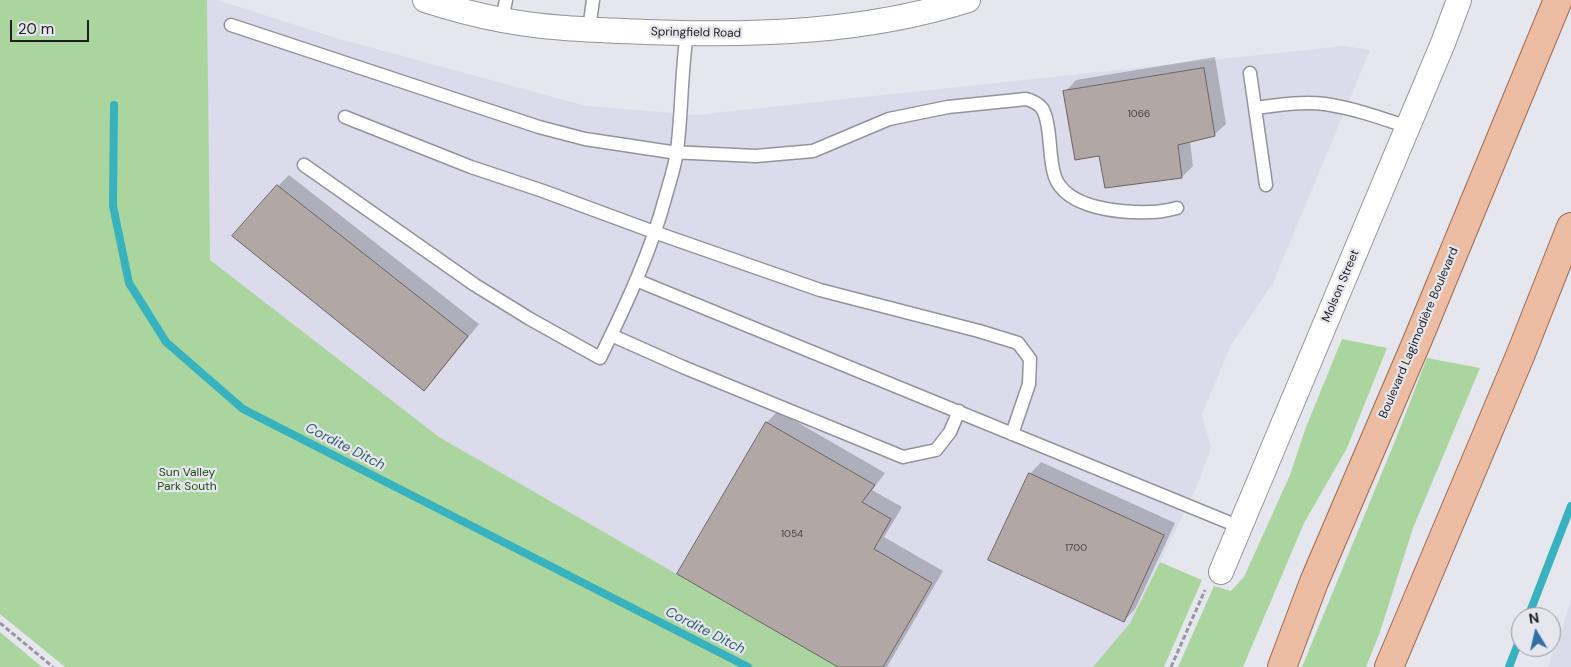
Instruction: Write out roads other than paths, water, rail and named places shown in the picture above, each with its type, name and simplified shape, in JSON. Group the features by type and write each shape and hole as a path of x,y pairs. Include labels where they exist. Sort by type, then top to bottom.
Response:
{"main road":[{"name":"Boulevard Lagimodière Boulevard","path":"1282,667 1314,582 1422,330 1558,0"},
{"path":"1389,667 1520,356 1571,227"}],"street":[{"name":"Springfield Road","path":"425,0 504,10 565,28 687,33 764,33 852,25 909,16 968,0"},
{"name":"Molson Street","path":"1221,572 1443,43 1459,0"}],"lane":[{"path":"589,30 593,0"},
{"path":"231,25 539,127 585,139 677,152 756,156 813,151 889,119 948,107 1026,99 1036,102 1044,110 1055,176 1064,191 1078,201 1099,208 1151,212 1177,208"},
{"path":"304,165 475,285 530,319 600,358 636,280 664,204 677,152 682,64 687,33"},
{"path":"1250,73 1266,185"},
{"path":"1255,108 1294,104 1325,104 1364,113 1408,127"},
{"path":"345,117 471,167 820,290 980,331 1018,343 1030,360 1029,384 1012,434"},
{"path":"636,280 1240,526"},
{"path":"612,335 692,371 903,457 936,450 950,432 959,410"}],"waterway":[{"name":"Cordite Ditch","path":"114,105 113,206 129,283 166,342 243,409 748,667"},
{"path":"1532,607 1571,506"},
{"path":"1509,667 1513,657"}],"park label":[{"name":"Sun Valley Park South","path":"187,480"}]}
